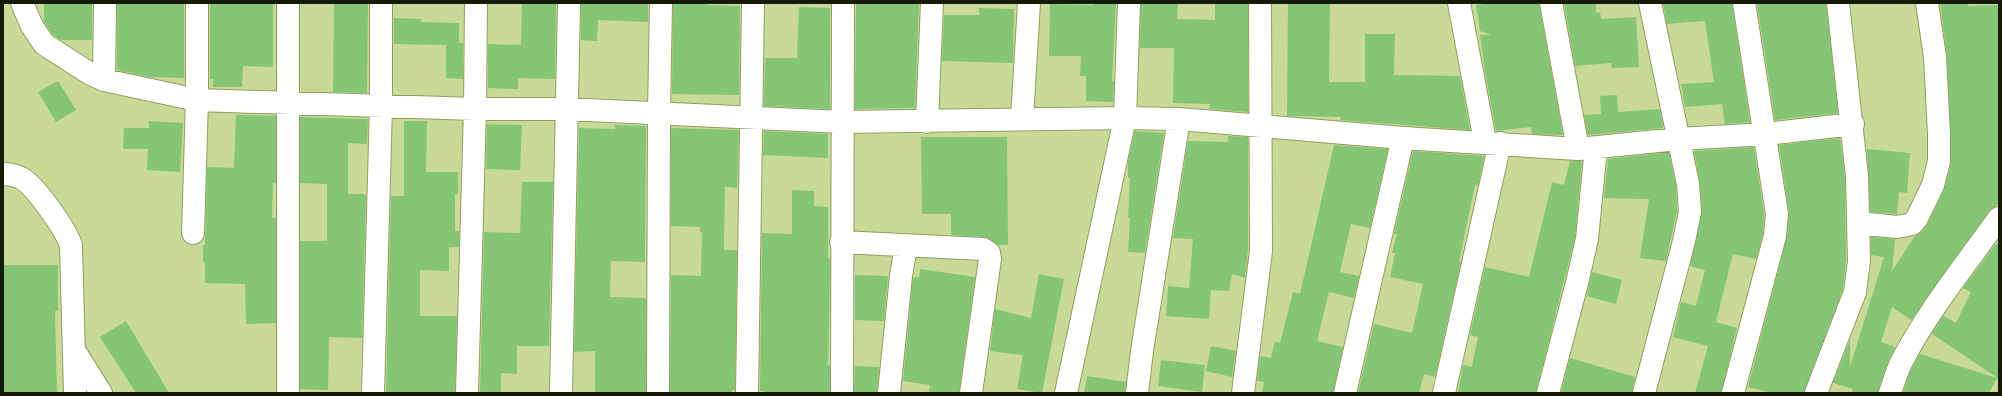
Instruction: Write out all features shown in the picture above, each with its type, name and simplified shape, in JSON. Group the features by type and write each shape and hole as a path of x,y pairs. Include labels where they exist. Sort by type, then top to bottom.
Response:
{"street":[{"path":"22,3 32,26 44,44 59,56 104,80 197,100 475,109 566,109 750,116 842,122 927,122 1125,118 1262,125 1403,138 1587,148 1678,139 1766,134 1852,124"},
{"path":"104,80 105,3"},
{"path":"193,233 197,100 197,3"},
{"path":"288,3 288,393"},
{"path":"374,393 381,106 381,3"},
{"path":"467,393 475,109 476,3"},
{"path":"561,393 569,3"},
{"path":"658,393 661,3"},
{"path":"747,393 750,116 753,3"},
{"path":"842,393 841,242 843,3"},
{"path":"927,122 932,3"},
{"path":"1022,119 1029,3"},
{"path":"1066,393 1125,118 1129,3"},
{"path":"1243,393 1261,251 1262,223 1260,198 1262,125 1260,3"},
{"path":"1444,393 1492,142 1459,3"},
{"path":"1548,393 1587,239 1587,148 1551,3"},
{"path":"1644,393 1684,241 1690,212 1688,184 1650,3"},
{"path":"1733,393 1775,236 1777,214 1776,196 1744,3"},
{"path":"1816,393 1855,292 1859,261 1859,223 1852,124 1838,3"},
{"path":"1859,223 1897,227 1912,224 1917,218 1933,185 1939,161 1940,134 1936,57 1927,3"},
{"path":"1137,393 1142,351 1179,120"},
{"path":"1346,393 1403,138"},
{"path":"3,174 22,179 29,184 66,232 71,245 75,393"},
{"path":"1890,393 1902,360 1918,332 1947,289 1999,218"},
{"path":"841,242 983,249 989,253 990,259 971,393"},
{"path":"889,393 901,276 906,246"},
{"path":"74,350 102,393"}],"building":[{"path":"44,3 92,3 92,40 61,40 53,35 44,21"},
{"path":"117,3 184,3 184,78 149,77 117,70"},
{"path":"210,3 273,3 273,67 243,66 242,87 213,87 213,79 210,79"},
{"path":"334,3 368,3 367,93 333,92"},
{"path":"522,3 556,3 555,79 518,78 518,89 488,88 488,44 521,45"},
{"path":"581,3 648,3 648,22 598,20 597,41 581,40"},
{"path":"673,3 707,3 707,5 740,6 739,95 672,94"},
{"path":"856,3 919,3 915,108 855,109"},
{"path":"1094,3 1116,3 1112,81 1114,81 1113,102 1086,101 1086,76 1080,76 1081,56 1049,56 1050,4 1093,5"},
{"path":"1141,3 1178,3 1177,19 1215,20 1215,3 1248,3 1248,112 1209,109 1210,104 1173,103 1174,48 1140,48"},
{"path":"1288,3 1330,3 1329,82 1365,82 1365,34 1395,34 1394,75 1460,76 1470,130 1340,120 1341,117 1287,116"},
{"path":"1494,3 1539,3 1563,135 1532,134 1531,127 1496,131 1480,35 1491,35 1480,31 1476,5"},
{"path":"1564,3 1596,3 1596,13 1600,12 1601,19 1636,17 1639,67 1612,68 1611,63 1575,66"},
{"path":"1663,3 1732,3 1750,122 1725,124 1722,104 1685,107 1681,84 1714,82 1705,21 1667,24"},
{"path":"1757,3 1826,3 1838,113 1775,120"},
{"path":"1940,3 1968,3 1968,6 1999,5 1999,202 1989,211 1911,320 1892,307 1881,342 1895,347 1886,367 1878,393 1852,393 1853,389 1833,383 1850,340 1850,367 1884,257 1871,255 1871,237 1895,239 1892,271 1915,236 1922,232 1928,223 1944,190 1951,164 1947,56"},
{"path":"799,7 830,8 830,109 764,106 765,58 797,58"},
{"path":"979,8 1014,9 1013,63 942,61 944,15 979,15"},
{"path":"394,18 421,19 421,22 459,23 459,43 463,43 463,79 446,78 446,45 394,44"},
{"path":"58,81 76,110 56,122 38,92"},
{"path":"1617,95 1618,112 1660,109 1663,128 1588,135 1584,115 1601,114 1600,96"},
{"path":"236,115 276,116 276,183 273,183 272,218 276,218 276,323 246,324 245,284 205,283 203,245 205,245 207,167 234,168"},
{"path":"300,117 368,119 367,144 348,143 348,194 364,194 366,196 362,338 329,337 328,390 300,389 300,241 327,241 327,184 300,183"},
{"path":"149,121 183,123 180,172 147,170 148,149 123,149 124,128 149,128"},
{"path":"404,121 427,121 426,172 458,172 458,194 455,194 455,231 459,231 459,247 449,247 449,271 420,270 420,316 457,316 455,393 386,393 391,196 404,196"},
{"path":"487,124 522,125 520,170 486,169"},
{"path":"615,125 646,126 645,262 611,261 610,297 646,298 646,393 595,393 595,351 574,352 579,128 615,129"},
{"path":"671,128 739,130 737,188 725,187 724,250 737,250 735,390 732,390 732,393 670,393 671,275 701,276 702,232 700,232 700,227 671,226"},
{"path":"764,131 828,134 828,158 763,155"},
{"path":"1135,131 1164,133 1145,253 1128,252 1130,178 1128,178 1128,161"},
{"path":"1228,136 1248,137 1248,250 1245,278 1232,274 1229,291 1211,290 1209,319 1166,316 1168,286 1189,288 1193,239 1173,238 1188,141 1228,142"},
{"path":"921,137 1007,137 1008,245 999,245 984,237 951,235 951,214 922,214"},
{"path":"1840,138 1845,177 1846,260 1843,289 1804,393 1772,393 1748,387 1787,237 1789,212 1779,145"},
{"path":"1334,145 1388,149 1370,228 1351,224 1340,272 1359,276 1354,298 1329,292 1317,341 1343,347 1333,393 1262,393 1264,382 1257,381 1260,356 1271,358 1275,341 1280,343 1293,292 1300,294"},
{"path":"1754,147 1764,214 1763,234 1756,259 1733,254 1716,322 1737,328 1721,393 1695,393 1708,346 1673,337 1681,302 1696,306 1705,270 1690,266 1702,211 1700,182 1694,151"},
{"path":"1867,149 1910,153 1907,193 1899,192 1897,214 1870,212"},
{"path":"1413,151 1484,156 1478,186 1475,185 1459,261 1461,262 1435,377 1424,374 1419,393 1358,393 1374,324 1412,333 1423,284 1390,277 1395,253 1392,253 1397,234 1394,234"},
{"path":"1669,152 1676,186 1677,211 1666,261 1640,258 1649,199 1604,198 1608,159"},
{"path":"1570,161 1582,161 1575,237 1536,393 1458,393 1463,365 1472,367 1478,337 1470,335 1485,267 1529,277 1552,182 1564,185"},
{"path":"522,182 553,182 549,346 517,346 517,374 501,373 501,393 480,393 484,232 520,233"},
{"path":"792,190 814,191 814,206 828,207 828,259 830,259 830,275 828,365 830,365 830,393 764,393 764,391 760,391 762,233 792,234"},
{"path":"1996,244 1999,245 1999,379 1932,334 1943,316 1956,323 1971,292 1963,288"},
{"path":"3,265 58,265 58,311 55,311 57,393 3,393"},
{"path":"920,269 975,277 959,393 929,393 930,385 903,381 913,278 919,277"},
{"path":"1592,272 1622,280 1616,304 1587,296"},
{"path":"1039,274 1064,279 1042,393 1017,389 1023,355 990,351 995,309 1031,318"},
{"path":"855,275 888,276 884,321 855,320"},
{"path":"126,321 169,393 136,393 100,337"},
{"path":"1211,346 1236,351 1232,377 1206,371"},
{"path":"1920,354 1997,378 1989,393 1903,393 1910,372"},
{"path":"1570,358 1635,377 1632,393 1561,393"},
{"path":"1161,360 1205,365 1202,392 1158,386"},
{"path":"855,366 879,367 877,393 854,393"},
{"path":"1087,376 1126,382 1125,393 1084,393"}]}
